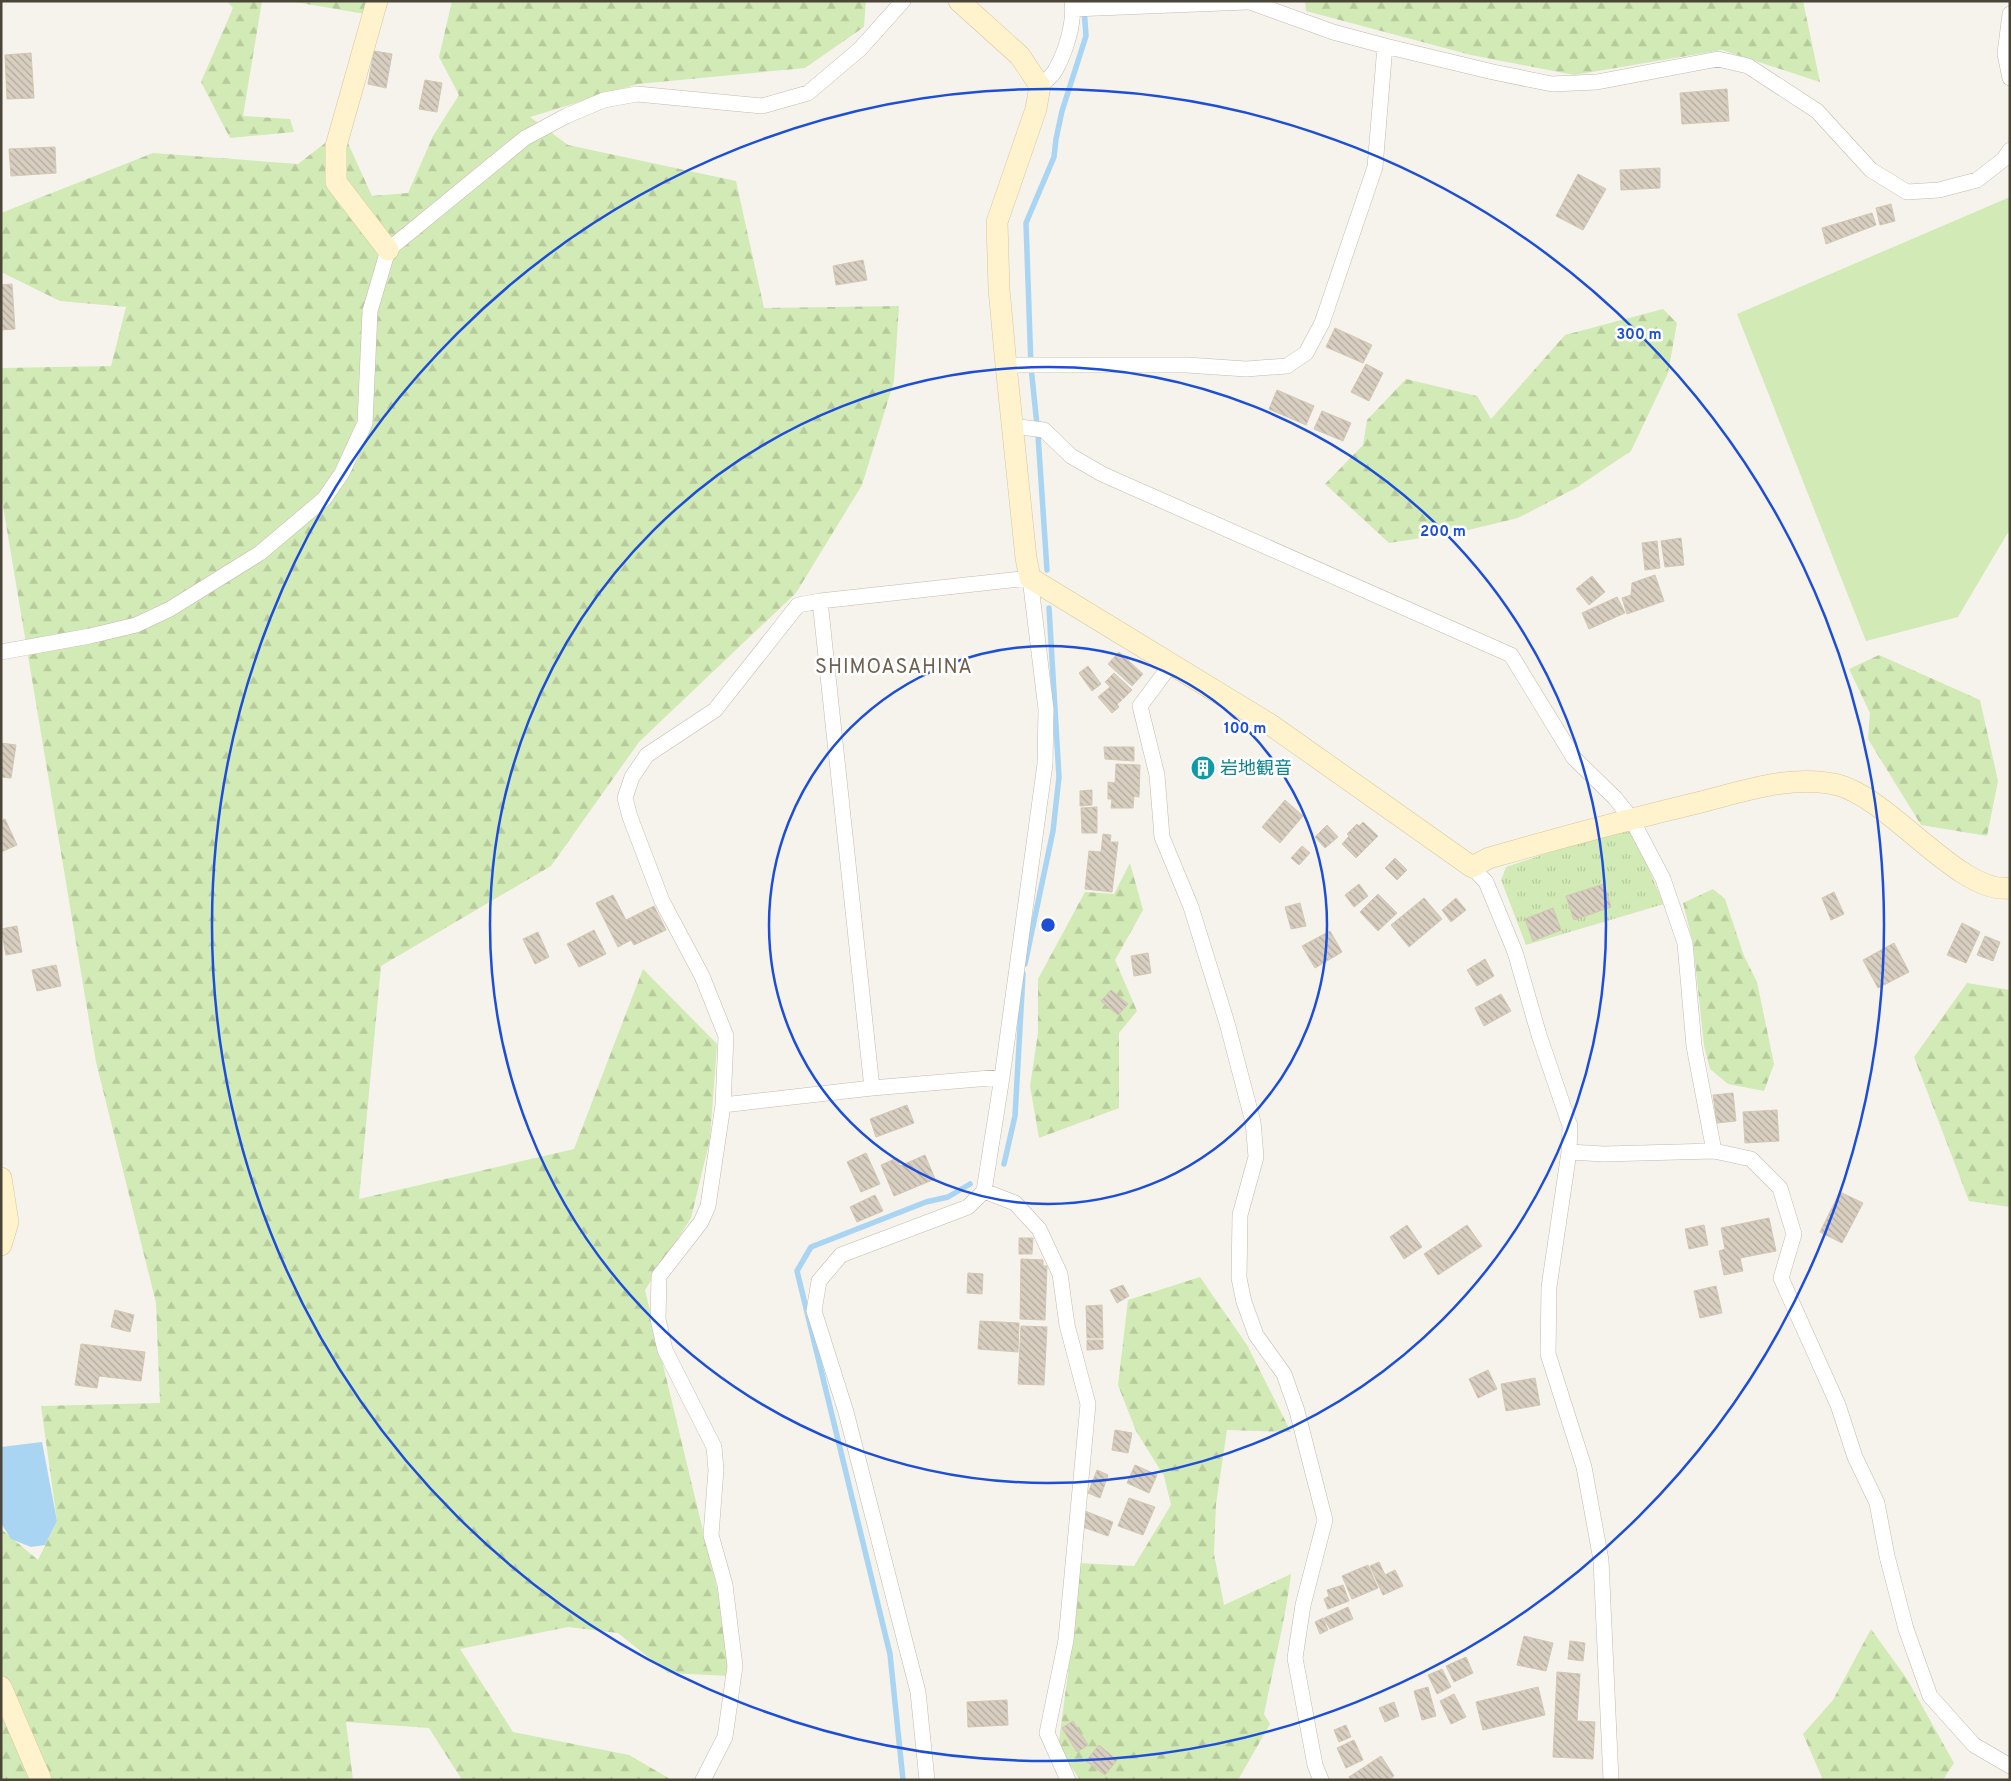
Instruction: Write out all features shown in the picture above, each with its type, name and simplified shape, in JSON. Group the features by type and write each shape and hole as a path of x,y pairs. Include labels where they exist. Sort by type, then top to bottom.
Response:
{"street":[{"path":"377,1 336,146 336,182 388,250"},
{"path":"1,652 90,636 136,624 170,609 260,553 324,499 342,473 365,424 370,311 388,250 525,138 566,116 604,100 636,94 762,106 808,93 860,50 903,1"},
{"path":"959,1 1020,56 1040,86"},
{"path":"927,1780 918,1692 846,1412 814,1311 819,1281 841,1255 968,1207 984,1191 1002,1077 1045,764 1046,710 1026,558 1012,365 999,289 997,222 1036,109 1040,86 1056,71 1080,7 1247,2 1384,46 1552,84 1597,82 1718,59 1748,66 1817,111 1871,170 1907,192 1939,190 1977,180 2004,159 2010,150"},
{"path":"2010,14 2004,54 2010,78"},
{"path":"1012,365 1187,365 1246,369 1287,366 1306,353 1322,323 1375,167 1384,46"},
{"path":"1018,427 1044,430 1071,456 1102,474 1511,655 1574,758 1615,798 1631,818 1663,879 1685,943 1694,1046 1714,1151"},
{"path":"703,1780 726,1737 735,1666 725,1585 711,1535 716,1470 714,1447 665,1350 658,1319 659,1276 701,1222 708,1206 722,1105 726,1036 702,976 662,900 630,817 625,798 632,777 647,755 714,710 798,605 1030,578 1094,619 1172,663 1271,725 1472,866 1486,882 1515,952 1539,1035 1570,1126 1569,1152 1549,1286 1548,1354 1584,1467 1600,1560 1608,1686 1611,1780"},
{"path":"820,601 872,1088"},
{"path":"1172,663 1140,706 1157,775 1162,837 1191,907 1227,1023 1253,1122 1256,1157 1240,1215 1239,1278 1244,1302 1256,1336 1284,1374 1297,1411 1325,1520 1303,1605 1295,1658 1315,1765 1322,1780"},
{"path":"1472,866 1489,858 1631,818 1794,781 1838,785 1868,799 1960,872 1999,889 2010,888"},
{"path":"722,1105 872,1088 1002,1077"},
{"path":"1569,1152 1604,1154 1714,1151 1751,1159 1780,1188 1794,1234 1781,1278 1838,1405 1855,1457 1877,1503 1887,1556 1906,1629 1930,1696 1974,1745 2010,1766"},
{"path":"1,1178 8,1222 1,1245"},
{"path":"984,1191 1015,1203 1039,1229 1060,1274 1068,1325 1088,1404 1066,1640 1047,1733 1068,1780"},
{"path":"1,1687 41,1780"}],"green space":[{"path":"227,1 262,1 243,116 290,119 294,132 230,138 201,82 233,8"},
{"path":"289,1 375,1 371,15"},
{"path":"452,1 866,1 864,27 805,68 638,84 530,117 568,145 736,181 764,308 899,306 894,381 862,485 796,593 639,742 551,866 381,966 359,1199 574,1149 643,969 717,1044 710,1139 691,1218 645,1290 718,1593 729,1676 668,1673 618,1633 568,1627 460,1649 513,1732 629,1755 672,1780 462,1780 429,1728 346,1722 353,1780 1,1780 1,1529 38,1560 57,1521 41,1406 160,1403 156,1303 96,1062 1,494 1,368 111,366 126,307 60,301 1,272 1,213 153,153 298,164 342,130 372,196 408,193 433,136 459,95 439,57"},
{"path":"1305,1 1803,1 1820,82 1722,50 1574,75 1471,55 1306,11"},
{"path":"2010,197 2010,529 1958,617 1866,641 1737,314"},
{"path":"1663,309 1677,323 1668,373 1631,451 1576,488 1518,518 1460,532 1389,543 1325,484 1363,445 1367,420 1406,379 1477,396 1491,419 1565,335"},
{"path":"1879,655 1980,700 1998,781 1987,836 1921,825 1868,739 1870,713 1849,669"},
{"path":"1629,831 1640,849 1664,904 1526,945 1501,880 1506,867 1610,832"},
{"path":"1130,863 1143,910 1115,960 1137,1011 1119,1033 1119,1108 1039,1138 1030,1086 1038,1033 1038,979 1085,892 1114,894"},
{"path":"1713,889 1725,899 1744,956 1757,982 1774,1064 1764,1091 1728,1084 1710,1069 1704,1046 1693,943 1683,903"},
{"path":"1967,983 2010,990 2010,1207 1969,1201 1914,1057"},
{"path":"1200,1277 1247,1345 1291,1432 1227,1430 1216,1504 1214,1554 1224,1605 1291,1574 1264,1714 1270,1724 1238,1780 1080,1780 1058,1748 1074,1628 1079,1563 1134,1566 1171,1505 1164,1476 1136,1431 1118,1385 1128,1300"},
{"path":"1871,1629 1907,1679 1954,1763 1943,1780 1823,1780 1803,1734 1833,1700"}],"water":[{"path":"42,1442 57,1521 45,1545 31,1547 11,1539 1,1523 1,1447"}],"building":[{"path":"374,51 392,54 386,88 368,84"},
{"path":"31,53 34,98 7,99 5,55"},
{"path":"425,80 442,83 437,112 419,109"},
{"path":"1727,89 1729,121 1682,124 1680,93"},
{"path":"55,147 56,173 11,176 9,149"},
{"path":"1660,168 1660,188 1621,190 1620,170"},
{"path":"1578,174 1606,189 1583,230 1556,216"},
{"path":"1891,204 1895,221 1880,225 1876,208"},
{"path":"1872,213 1876,225 1826,244 1822,228"},
{"path":"863,260 867,280 836,285 833,266"},
{"path":"12,284 15,329 1,330 1,285"},
{"path":"1335,328 1372,345 1363,363 1326,347"},
{"path":"1366,364 1383,373 1369,401 1351,392"},
{"path":"1277,390 1314,406 1306,425 1269,409"},
{"path":"1322,411 1351,423 1343,441 1314,429"},
{"path":"1681,538 1684,565 1665,567 1661,541"},
{"path":"1657,541 1660,568 1645,570 1642,543"},
{"path":"1655,575 1664,601 1627,614 1622,598 1631,595 1632,583"},
{"path":"1592,576 1605,592 1589,605 1576,589"},
{"path":"1617,597 1625,613 1589,629 1582,613"},
{"path":"1119,652 1143,674 1132,686 1108,664"},
{"path":"1088,666 1101,684 1092,691 1079,673"},
{"path":"1114,673 1132,690 1123,699 1105,682"},
{"path":"1110,687 1122,700 1117,704 1119,707 1112,713 1098,697"},
{"path":"1,743 16,745 11,778 1,777"},
{"path":"1104,747 1134,747 1134,761 1105,759"},
{"name":"岩地観音","path":"1210,759 1214,774 1196,778 1192,763"},
{"path":"1116,764 1140,765 1139,797 1134,796 1133,808 1111,808 1112,799 1108,799 1108,782 1115,783"},
{"path":"1092,790 1092,805 1080,806 1080,791"},
{"path":"1285,800 1303,816 1280,843 1262,827"},
{"path":"1097,807 1097,833 1082,833 1081,808"},
{"path":"5,819 17,845 1,852 1,821"},
{"path":"1363,822 1378,836 1356,858 1342,844 1349,836 1347,834 1357,824 1359,826"},
{"path":"1327,825 1338,837 1325,848 1315,837"},
{"path":"1103,834 1111,835 1110,842 1118,842 1112,892 1085,889 1089,851 1101,852"},
{"path":"1302,846 1310,853 1299,865 1291,858"},
{"path":"1395,858 1407,870 1397,880 1385,868"},
{"path":"1359,884 1368,896 1354,907 1345,895"},
{"path":"1604,884 1611,907 1574,920 1566,896"},
{"path":"1834,892 1844,914 1831,920 1822,898"},
{"path":"1378,894 1397,913 1378,931 1360,912"},
{"path":"613,895 626,920 654,906 666,930 634,945 631,940 618,947 596,903"},
{"path":"1424,898 1442,919 1409,947 1391,925"},
{"path":"1456,898 1466,910 1451,922 1442,910"},
{"path":"1300,903 1306,926 1291,929 1285,907"},
{"path":"1553,908 1561,930 1533,941 1525,919"},
{"path":"1962,923 1980,932 1966,963 1947,955"},
{"path":"17,926 22,952 6,955 1,929"},
{"path":"594,930 606,954 579,967 567,944"},
{"path":"1330,931 1342,952 1315,968 1302,946"},
{"path":"538,932 549,957 535,964 523,939"},
{"path":"1985,936 2000,942 1993,961 1977,955"},
{"path":"1894,943 1909,972 1878,988 1863,960"},
{"path":"1148,953 1151,973 1134,976 1131,956"},
{"path":"1485,959 1494,976 1477,986 1467,970"},
{"path":"56,965 61,986 37,991 32,970"},
{"path":"1111,990 1128,1004 1118,1015 1101,1001"},
{"path":"1501,994 1511,1011 1484,1026 1475,1008"},
{"path":"1733,1093 1736,1121 1717,1123 1713,1095"},
{"path":"907,1105 914,1123 876,1137 870,1119"},
{"path":"1777,1110 1779,1141 1745,1143 1743,1112"},
{"path":"866,1153 880,1184 861,1192 847,1162"},
{"path":"925,1155 935,1179 894,1196 881,1165 897,1158 900,1166"},
{"path":"1840,1192 1863,1203 1842,1243 1820,1232"},
{"path":"875,1195 883,1211 857,1222 850,1207"},
{"path":"1769,1218 1776,1251 1740,1258 1743,1271 1724,1275 1719,1251 1725,1249 1721,1228"},
{"path":"1407,1225 1422,1247 1404,1259 1390,1237"},
{"path":"1467,1225 1482,1246 1438,1275 1424,1254"},
{"path":"1704,1225 1708,1245 1689,1249 1685,1229"},
{"path":"1019,1238 1033,1238 1032,1254 1019,1254"},
{"path":"1021,1259 1043,1260 1043,1266 1047,1266 1045,1320 1020,1319"},
{"path":"968,1273 983,1274 982,1294 967,1293"},
{"path":"1123,1285 1129,1296 1117,1303 1110,1290"},
{"path":"1716,1286 1722,1313 1700,1318 1694,1291"},
{"path":"1102,1305 1103,1338 1087,1338 1086,1306"},
{"path":"115,1310 134,1315 130,1332 111,1327"},
{"path":"980,1321 1019,1323 1018,1352 978,1349"},
{"path":"1021,1326 1047,1327 1044,1385 1018,1384"},
{"path":"1087,1340 1103,1340 1103,1349 1087,1350"},
{"path":"81,1344 145,1352 141,1381 99,1376 97,1388 75,1385"},
{"path":"1488,1370 1497,1389 1478,1398 1469,1379"},
{"path":"1535,1378 1540,1405 1506,1411 1501,1384"},
{"path":"1115,1430 1132,1433 1128,1453 1112,1450"},
{"path":"1135,1465 1157,1475 1149,1493 1127,1483"},
{"path":"1097,1470 1108,1475 1100,1498 1088,1493"},
{"path":"1129,1498 1155,1507 1143,1535 1118,1526"},
{"path":"1085,1511 1113,1522 1108,1536 1080,1526"},
{"path":"1379,1562 1385,1575 1395,1570 1403,1586 1383,1595 1370,1566"},
{"path":"1368,1565 1378,1588 1352,1599 1342,1576"},
{"path":"1343,1585 1349,1601 1328,1609 1324,1599 1329,1596 1327,1590"},
{"path":"1348,1607 1353,1619 1330,1629 1324,1618"},
{"path":"1323,1618 1328,1630 1320,1634 1315,1622"},
{"path":"1524,1636 1553,1643 1546,1671 1517,1665"},
{"path":"1570,1641 1585,1643 1583,1661 1568,1659"},
{"path":"1466,1657 1473,1673 1454,1682 1446,1666"},
{"path":"1442,1669 1451,1687 1437,1694 1428,1675"},
{"path":"1557,1672 1580,1674 1577,1721 1595,1722 1593,1759 1553,1757"},
{"path":"1428,1687 1436,1716 1422,1720 1414,1691"},
{"path":"1538,1687 1545,1715 1483,1730 1476,1702"},
{"path":"1454,1694 1466,1717 1451,1724 1440,1701"},
{"path":"1007,1700 1008,1725 968,1727 967,1702"},
{"path":"1394,1702 1399,1716 1385,1722 1379,1708"},
{"path":"1073,1721 1088,1745 1077,1752 1062,1728"},
{"path":"1346,1725 1351,1737 1339,1742 1334,1730"},
{"path":"1354,1740 1363,1760 1346,1768 1337,1748"},
{"path":"1099,1745 1117,1760 1105,1775 1086,1761"},
{"path":"1381,1756 1394,1776 1389,1780 1351,1780 1349,1777"}],"waterway":[{"path":"1047,570 1038,435 1031,367 1026,223 1054,157 1062,111 1086,36 1084,8"},
{"path":"1025,964 1053,831 1059,777 1049,608"},
{"path":"1004,1164 1015,1116 1023,974"},
{"path":"903,1780 890,1654 797,1271 811,1247 926,1202 948,1197 970,1184"}],"place":[{"name":"岩地観音","path":"1203,768"}],"district":[{"name":"SHIMOASAHINA","path":"894,666"}]}
